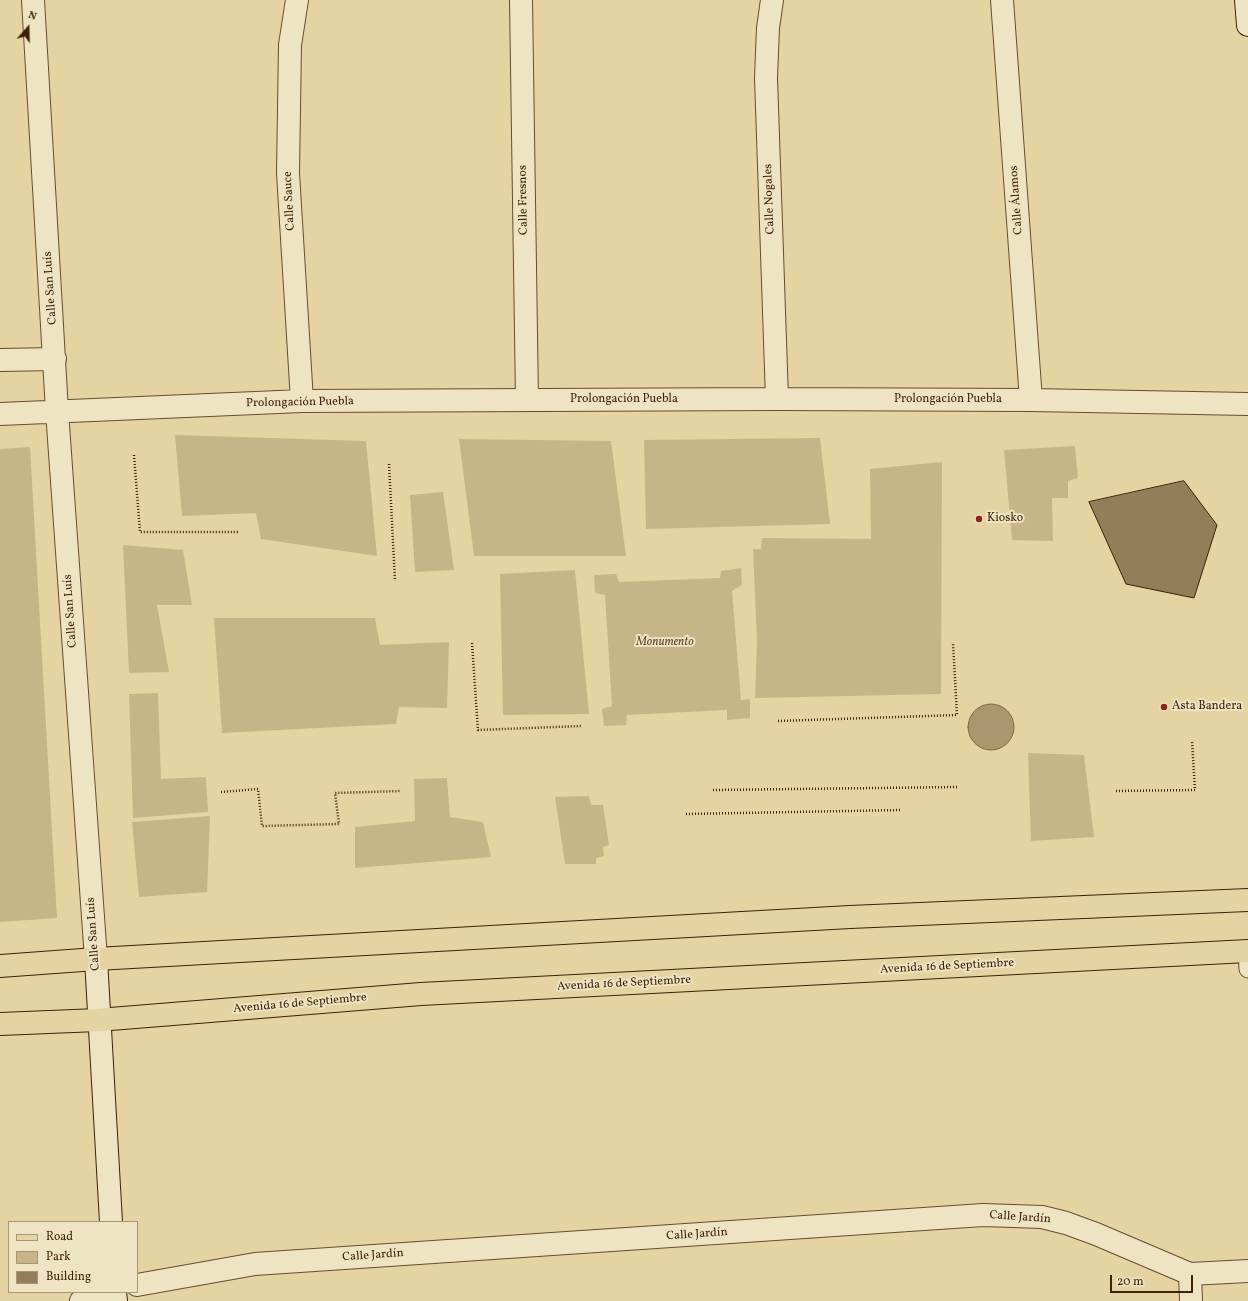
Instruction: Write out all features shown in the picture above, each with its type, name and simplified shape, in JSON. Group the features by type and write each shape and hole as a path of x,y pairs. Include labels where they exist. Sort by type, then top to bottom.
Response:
{"main road":[{"path":"0,966 96,959 842,917 1248,900"},
{"name":"Avenida 16 de Septiembre","path":"0,1024 98,1020 421,994 1248,957"}],"street":[{"name":"Calle San Luís","path":"33,0 57,411 96,959 98,1020 111,1221"},
{"name":"Calle Sauce","path":"297,0 290,45 288,172 302,401"},
{"name":"Calle Fresnos","path":"521,0 527,400"},
{"name":"Calle Nogales","path":"772,0 768,28 766,78 777,399"},
{"name":"Calle Álamos","path":"1002,0 1031,400"},
{"path":"1246,0 1248,25"},
{"path":"0,360 55,359"},
{"name":"Prolongación Puebla","path":"0,414 302,401 777,399 1031,400 1248,404"},
{"name":"Calle Jardín","path":"138,1285 255,1264 983,1216 1042,1217 1066,1223 1096,1234 1190,1274 1248,1271"},
{"path":"1190,1274 1192,1301"},
{"path":"81,1301 103,1293"}],"path":[{"path":"134,455 140,532 239,532"},
{"path":"388,464 395,581"},
{"path":"472,643 478,730 581,726"},
{"path":"778,721 958,715 953,643"},
{"path":"1116,791 1195,790 1192,741"},
{"path":"713,790 957,787"},
{"path":"221,792 258,789 262,826 338,824 335,793 401,792"},
{"path":"686,814 902,810"}],"green space":[{"path":"175,435 366,441 377,556 261,539 256,513 182,516"},
{"path":"820,438 830,524 646,529 644,440"},
{"path":"459,439 611,441 626,556 474,556"},
{"path":"1075,446 1078,478 1068,481 1068,498 1052,498 1053,541 1012,540 1004,450"},
{"path":"30,447 57,918 0,922 0,449"},
{"path":"942,462 941,694 755,698 757,642 753,549 761,549 762,538 871,539 870,469"},
{"path":"443,492 454,570 415,572 410,495"},
{"path":"123,545 183,550 192,605 157,605 169,672 129,673"},
{"name":"Monumento","path":"741,568 742,585 732,591 741,700 750,699 750,718 727,720 727,710 627,715 626,725 604,726 602,709 612,706 605,595 595,593 594,575 616,574 619,582 720,578 721,571"},
{"path":"575,570 589,714 503,715 500,574"},
{"path":"214,618 375,618 380,645 449,642 447,708 399,707 396,724 222,733"},
{"path":"158,693 161,779 206,777 208,812 133,818 129,694"},
{"path":"1028,753 1084,755 1094,837 1031,841"},
{"path":"447,778 450,817 483,822 491,857 355,868 355,827 415,821 414,779"},
{"path":"589,796 591,805 603,805 609,845 603,847 604,856 596,858 596,864 565,864 555,797"},
{"path":"210,816 207,892 139,897 132,822"}],"shaded area":[{"path":"996,704 1008,710 1013,718 1013,736 1008,744 1000,749 986,750 974,744 969,736 968,722 974,710 982,705"}],"building":[{"path":"1184,481 1217,525 1194,598 1126,584 1089,502"}],"place":[{"name":"Kiosko","path":"979,519"},
{"name":"Asta Bandera","path":"1164,707"}]}
